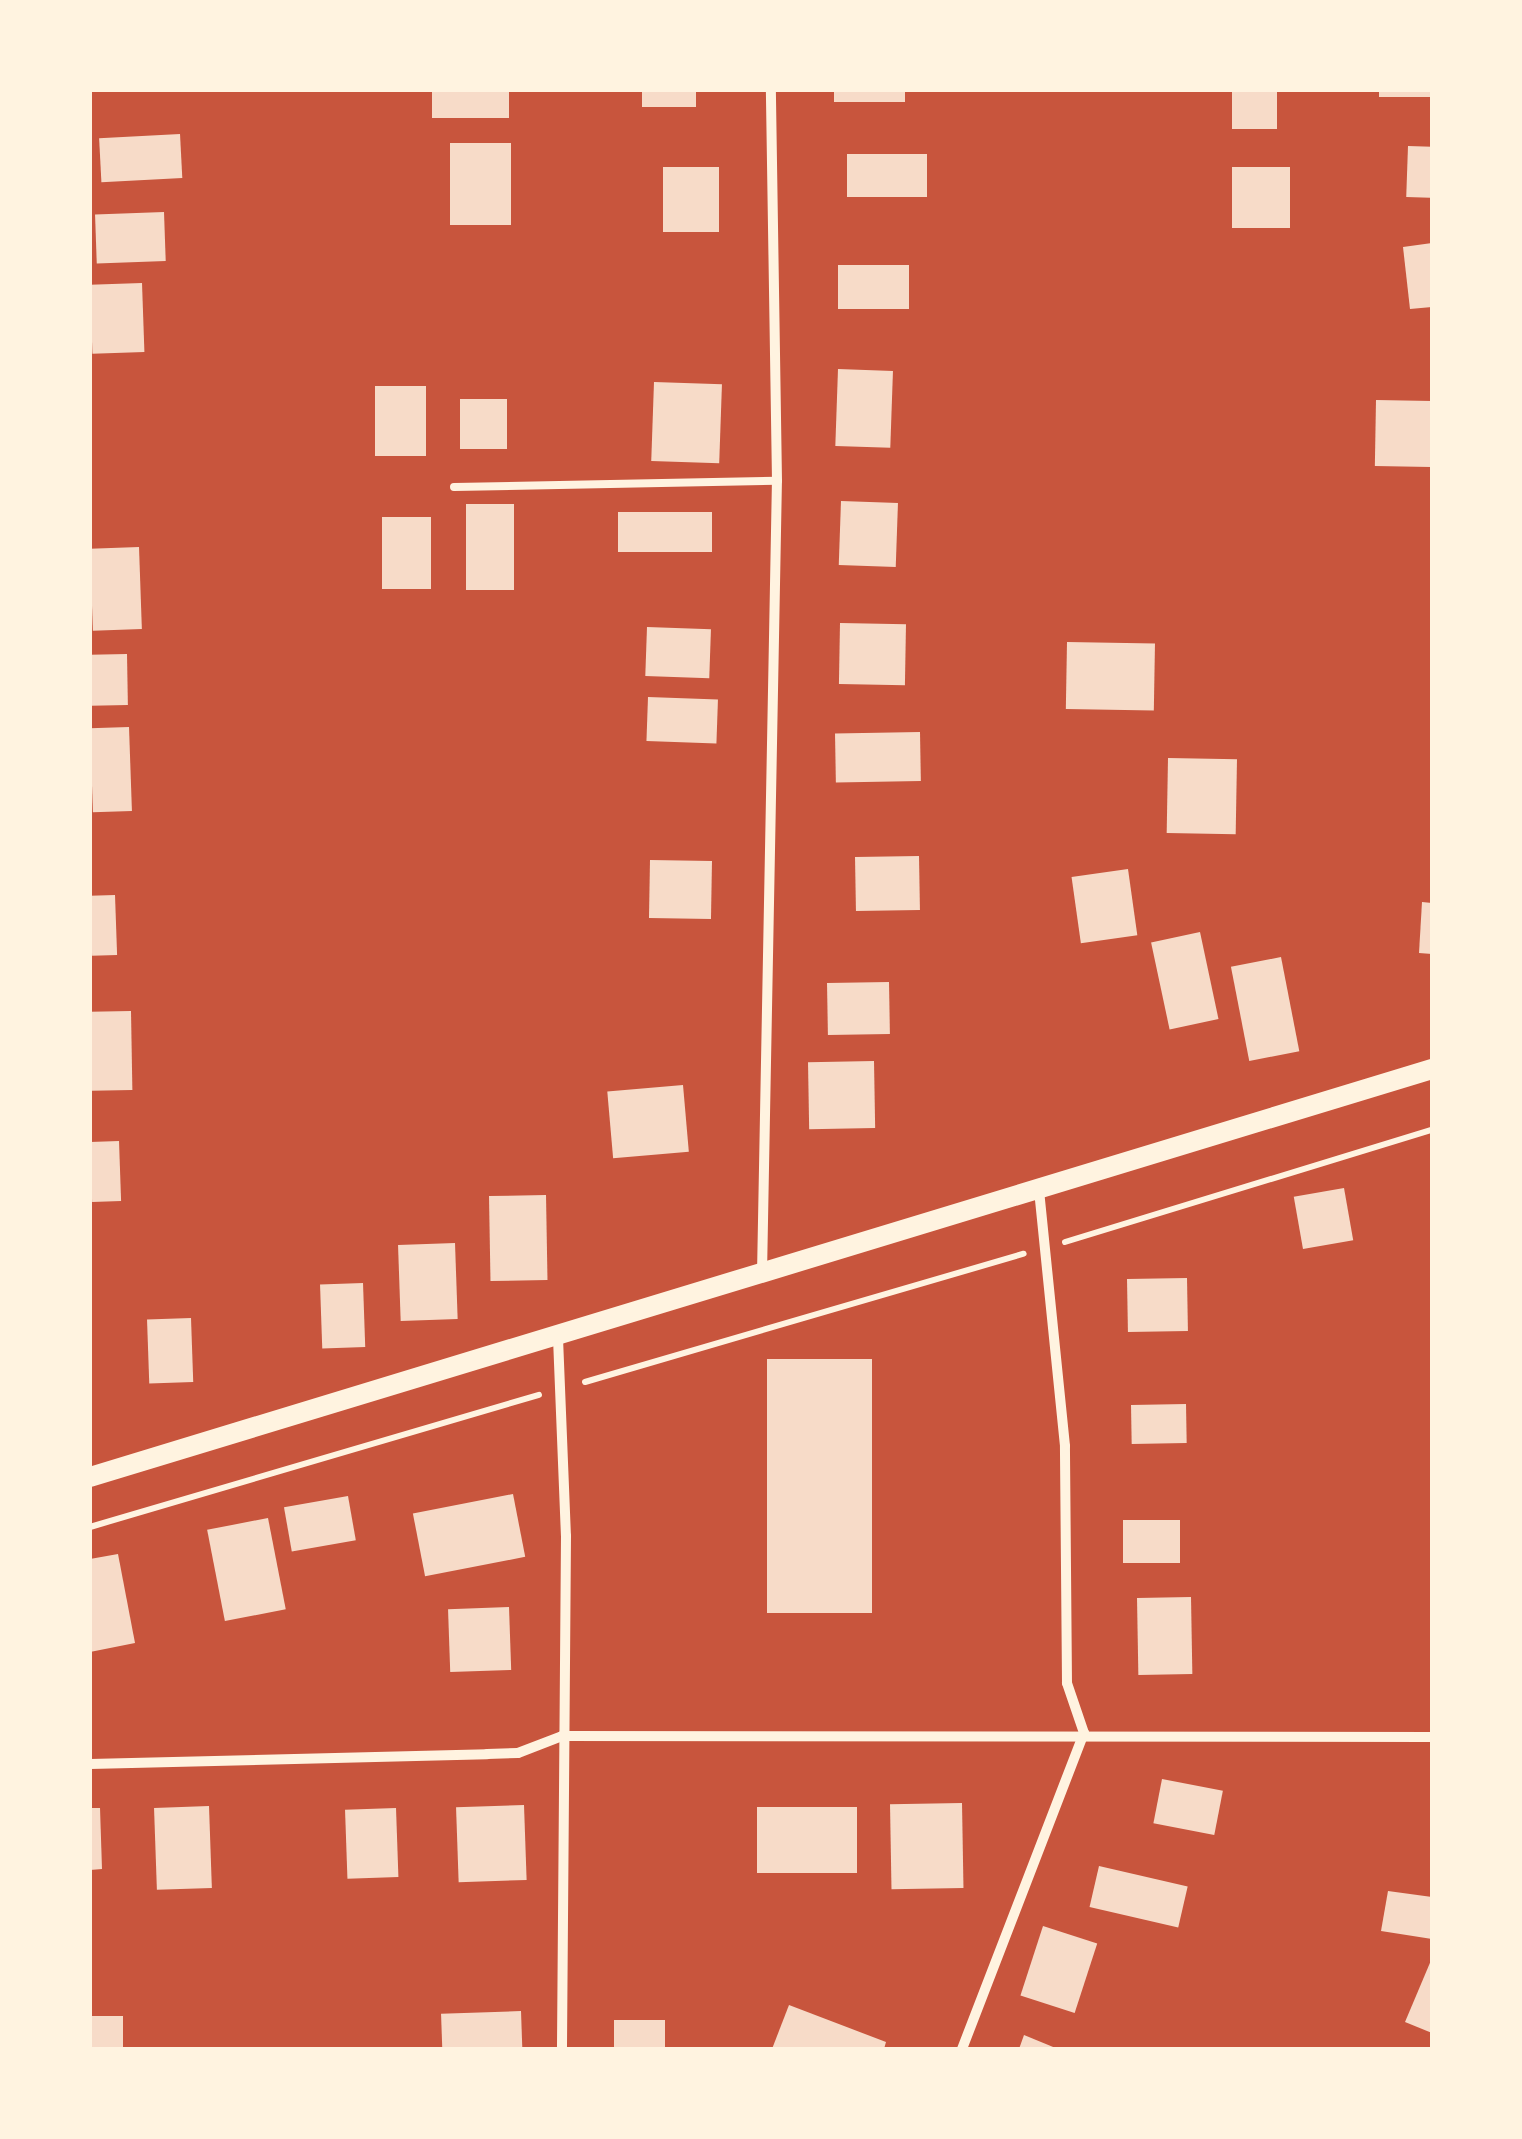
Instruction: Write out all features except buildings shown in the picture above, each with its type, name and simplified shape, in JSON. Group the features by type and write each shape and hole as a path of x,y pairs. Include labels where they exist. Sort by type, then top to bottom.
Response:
{"main road":[{"path":"90,1477 558,1338 1432,1069"}],"street":[{"path":"762,1275 777,481 771,90"},
{"path":"962,2049 1084,1733 1068,1684 1065,1446 1039,1191"},
{"path":"558,1338 566,1536 562,2049"},
{"path":"90,1764 487,1754 518,1752 562,1736 1084,1733 1432,1737"}],"lane":[{"path":"454,487 777,481"}],"path":[{"path":"90,1527 1045,1248 1432,1130"}]}
